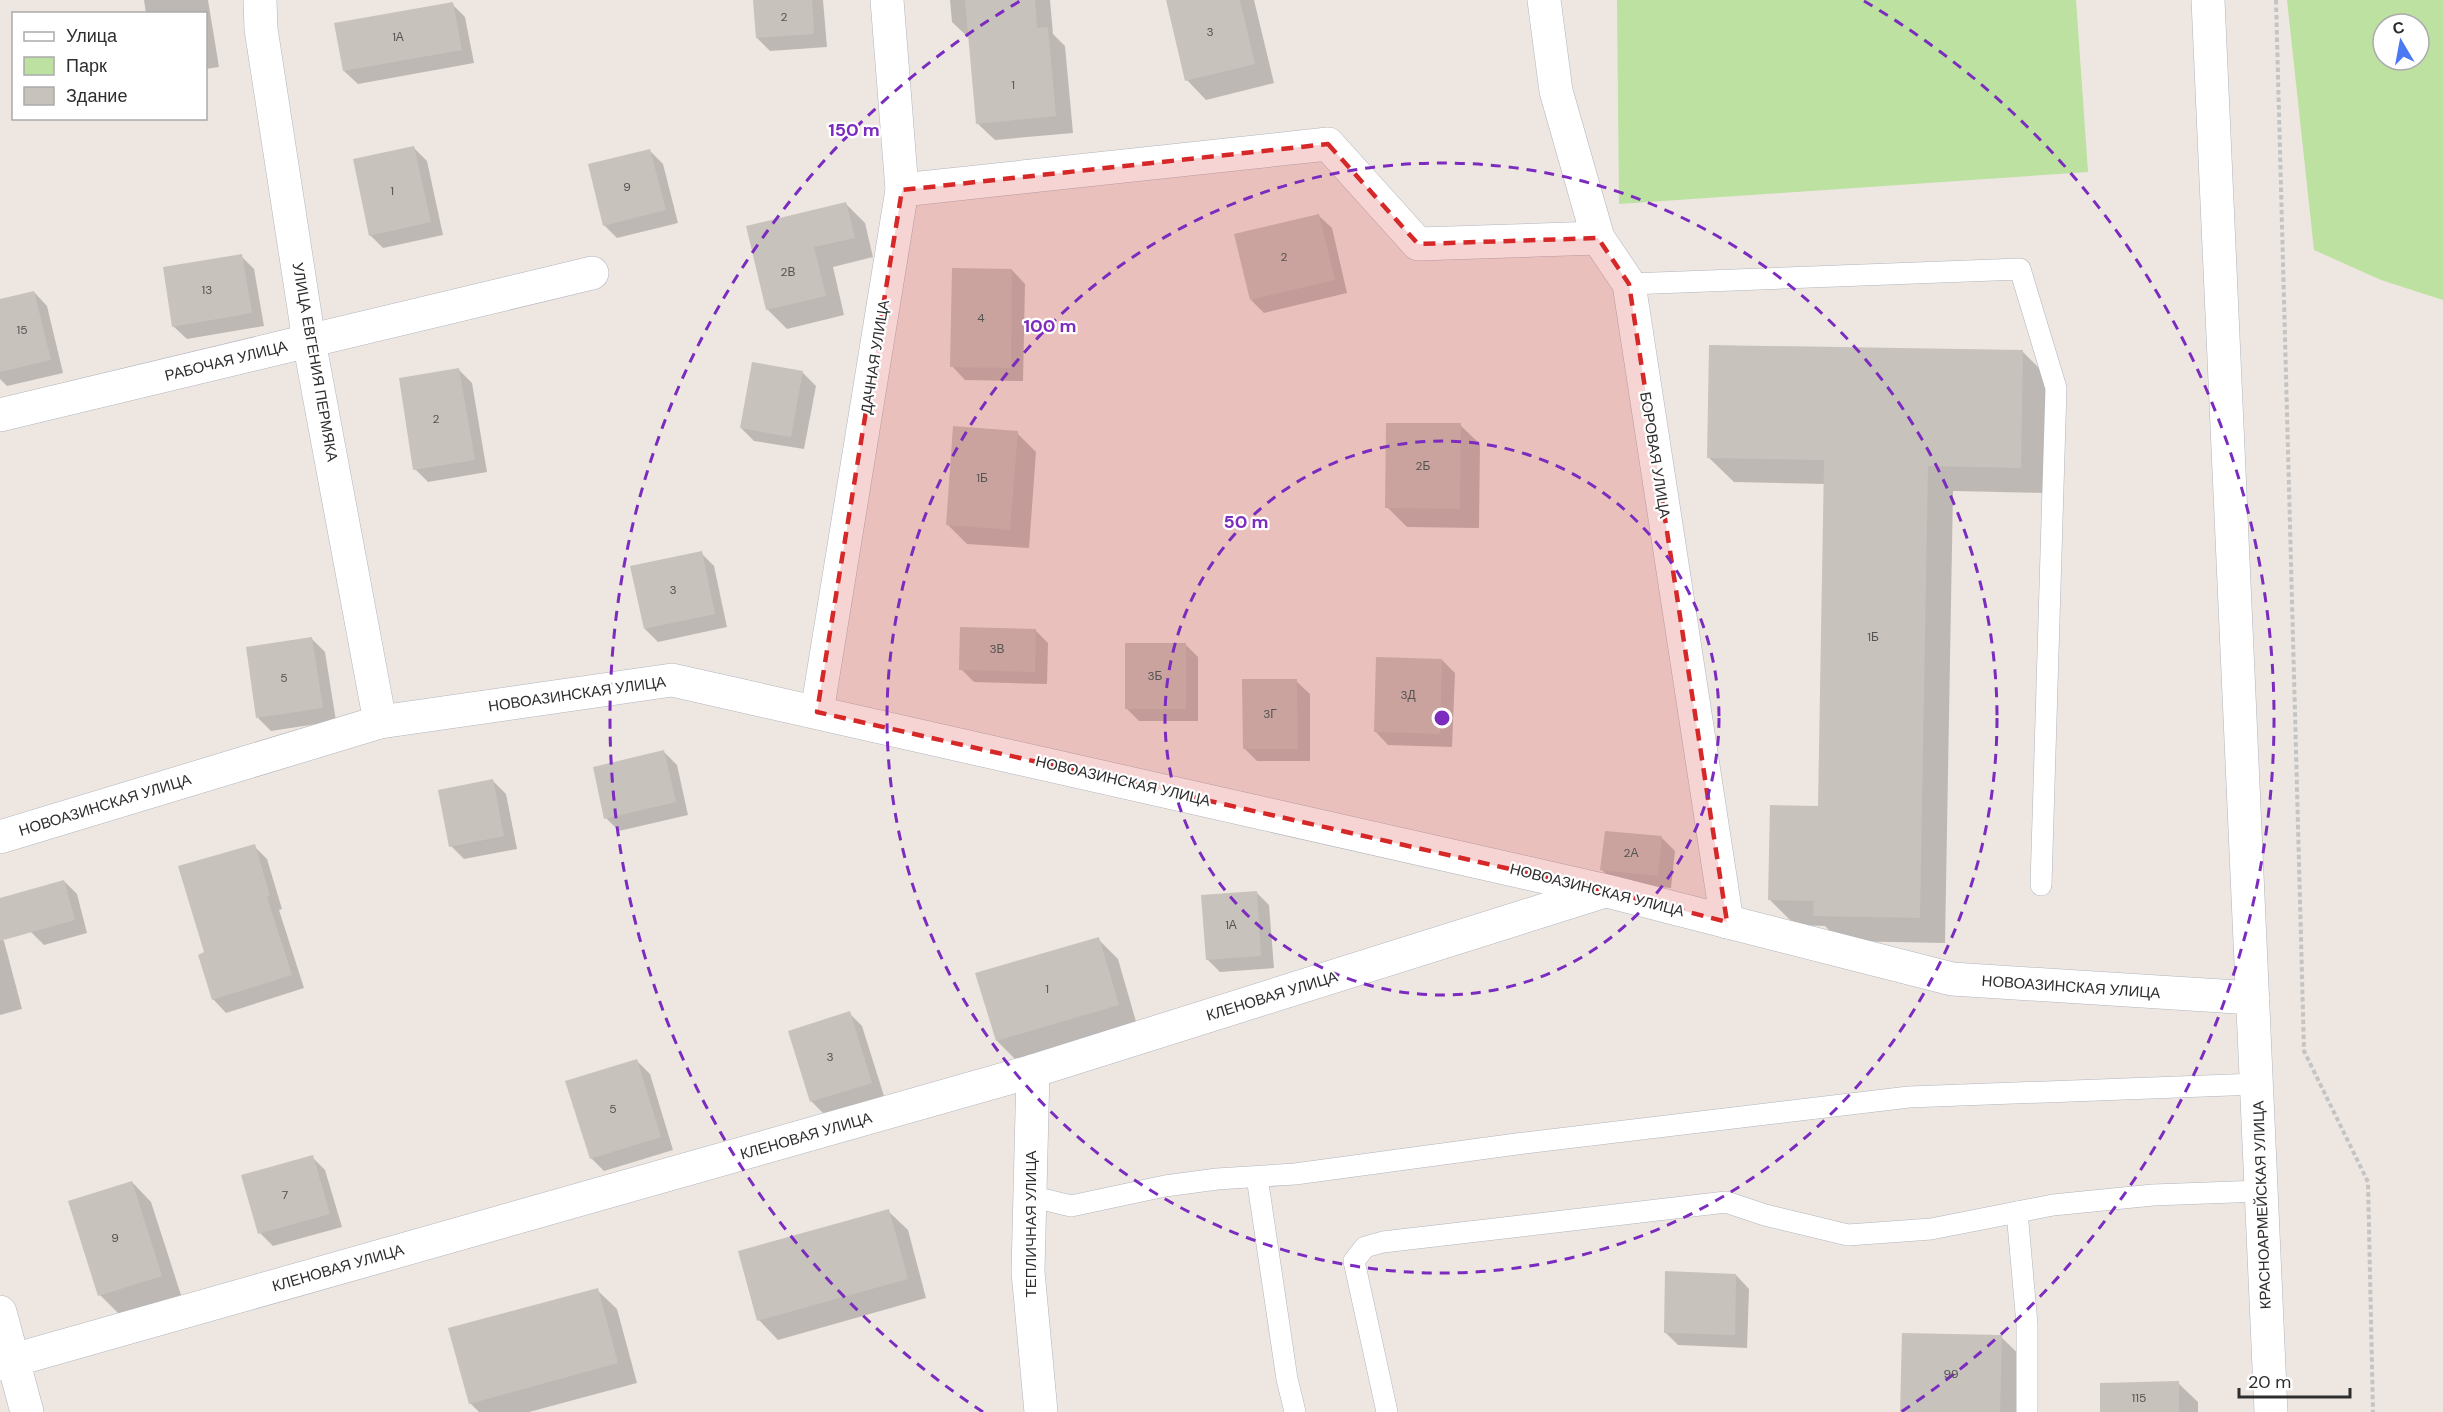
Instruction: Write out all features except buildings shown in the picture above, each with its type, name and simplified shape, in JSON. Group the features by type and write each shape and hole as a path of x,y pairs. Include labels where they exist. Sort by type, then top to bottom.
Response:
{"street":[{"name":"УЛИЦА ЕВГЕНИЯ ПЕРМЯКА","path":"260,0 261,29 309,341 380,722"},
{"name":"ДАЧНАЯ УЛИЦА","path":"817,712 902,190 887,0"},
{"name":"БОРОВАЯ УЛИЦА","path":"1544,0 1556,91 1598,238 1629,284 1727,922"},
{"name":"КРАСНОАРМЕЙСКАЯ УЛИЦА","path":"2208,0 2271,1412"},
{"path":"902,190 1328,144 1418,244 1598,238"},
{"name":"РАБОЧАЯ УЛИЦА","path":"0,415 592,273"},
{"name":"НОВОАЗИНСКАЯ УЛИЦА","path":"0,837 380,722 672,680 1607,891 1952,980 2253,998"},
{"name":"КЛЕНОВАЯ УЛИЦА","path":"7,1362 1033,1071 1607,891"},
{"name":"ТЕПЛИЧНАЯ УЛИЦА","path":"1033,1071 1028,1272 1041,1412"},
{"path":"0,1312 7,1362 27,1412"}],"lane":[{"path":"1629,284 2020,269 2056,388 2041,885"},
{"path":"1030,1196 1071,1206 1165,1186 1217,1179 1295,1174 1909,1097 2257,1084"},
{"path":"1257,1177 1287,1379 1295,1412"},
{"path":"1387,1412 1354,1261 1365,1247 1383,1242 1726,1203 1848,1235 1931,1229 2053,1205 2153,1195 2261,1191"},
{"path":"2017,1212 2027,1324 2027,1412"}],"path":[{"path":"2276,0 2304,1051 2368,1182 2373,1412"}],"highlighted area":[{"path":"1328,144 1418,244 1598,238 1629,284 1727,922 1607,891 817,712 902,190"}],"green space":[{"path":"1617,0 2076,0 2088,172 1619,204"},
{"path":"2287,0 2443,0 2443,300 2381,280 2314,250"}]}
